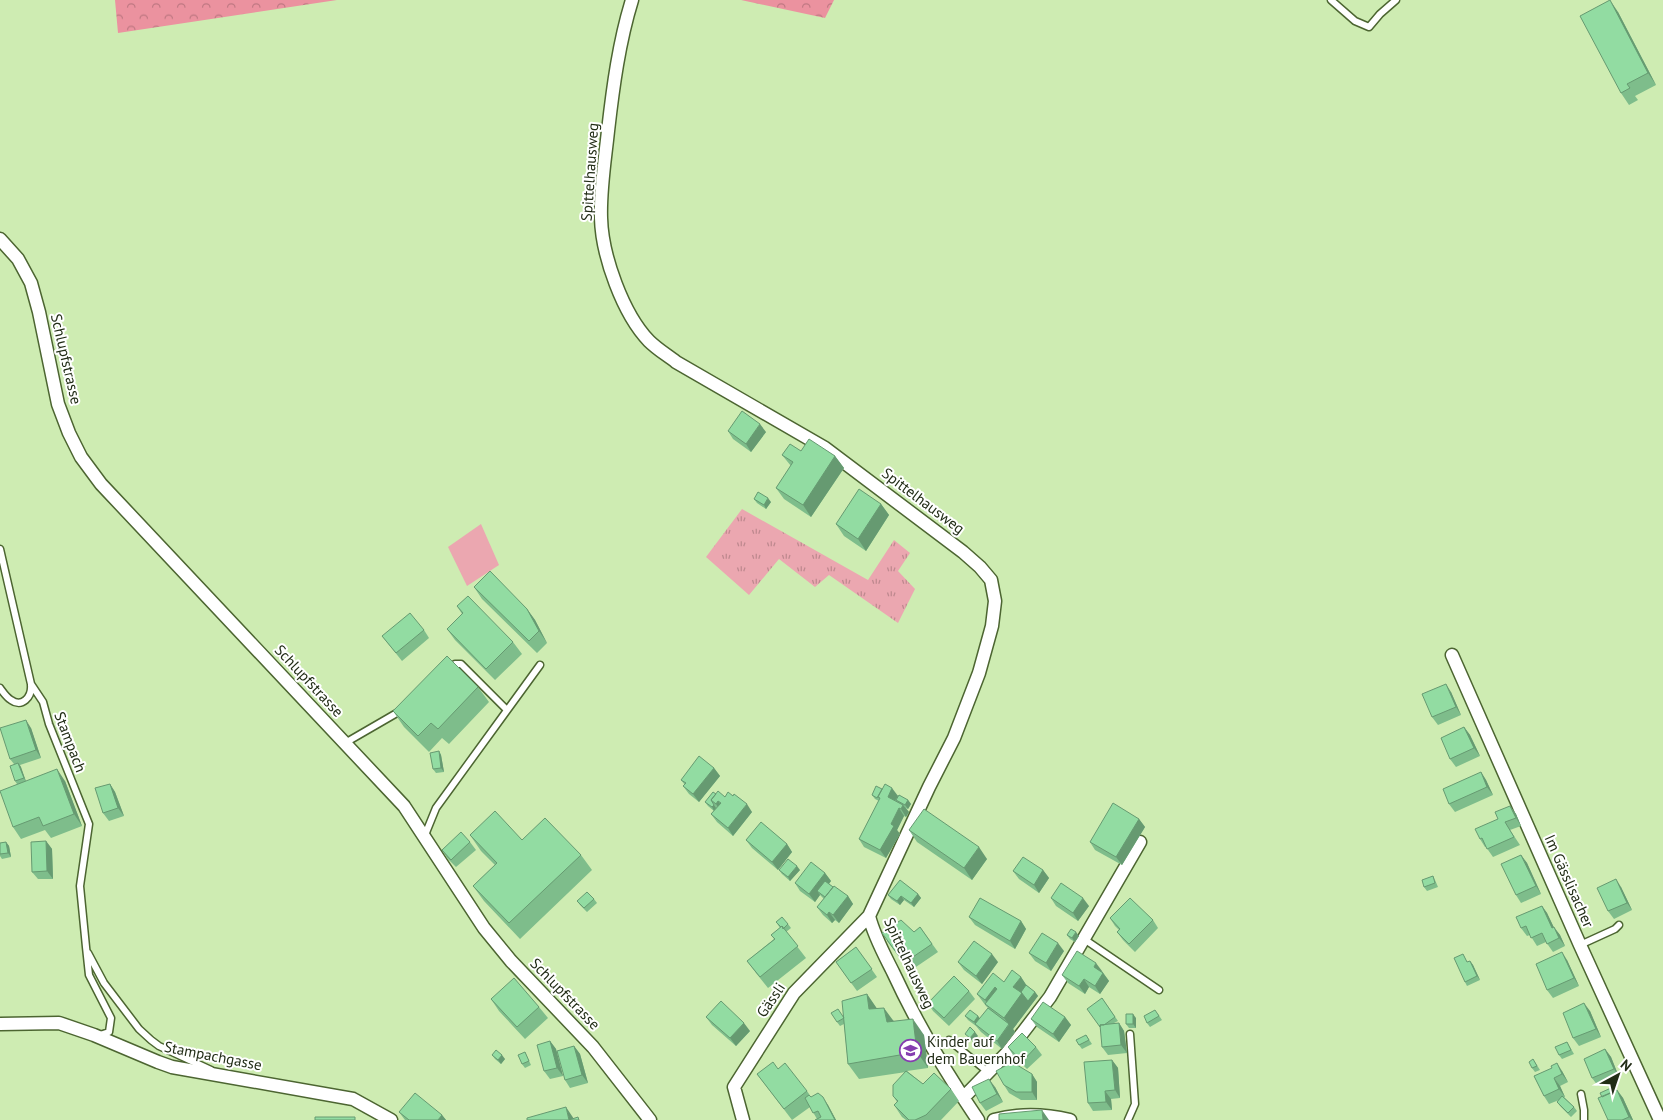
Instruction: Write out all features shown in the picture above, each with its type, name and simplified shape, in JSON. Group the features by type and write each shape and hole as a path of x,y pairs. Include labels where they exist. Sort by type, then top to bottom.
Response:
{"street":[{"name":"Spittelhausweg","path":"632,0 625,21 612,92 602,185 601,220 613,276 626,306 640,329 656,347 671,358 826,448 980,566 991,580 995,593 995,610 984,656 954,738 925,795 869,916 873,931 902,993 963,1098 978,1120"},
{"name":"Schlupfstrasse","path":"0,240 18,259 31,283 58,404 81,457 101,484 404,806 484,928 511,961 593,1047 650,1120"},
{"name":"Im Gässlisacher","path":"1452,655 1580,945 1660,1120"},
{"path":"963,1098 1007,1054 1050,996 1140,842"},
{"name":"Gässli","path":"742,1120 734,1087 743,1072 794,993 869,916"},
{"name":"Stampachgasse","path":"0,1024 59,1023 94,1035 158,1062 221,1076 353,1099 391,1120"},
{"path":"994,1120 1010,1115 1030,1114 1070,1120"}],"lane":[{"path":"1331,0 1355,21 1369,27 1396,0"},
{"name":"Stampach","path":"0,549 31,684 43,702 49,724 89,824 80,886 89,974 111,1018 110,1032 103,1035 94,1035"},
{"path":"441,676 455,664 461,664 508,710"},
{"path":"424,835 436,808 540,665"},
{"path":"0,688 12,701 19,703 29,697 32,692 31,684"},
{"path":"345,743 408,706"},
{"path":"1580,945 1616,929 1618,925"},
{"path":"1084,939 1159,990"},
{"name":"Stampach","path":"86,947 104,983 151,1040 159,1046 197,1062 221,1076"},
{"path":"1128,1120 1135,1104 1130,1034"},
{"path":"949,1040 988,1072"},
{"path":"1580,1094 1584,1110 1584,1120"}],"green space":[{"path":"115,0 337,0 118,33"},
{"path":"741,0 834,0 825,18"},
{"path":"742,509 868,580 894,540 910,553 898,571 915,589 898,623 829,575 815,587 779,559 749,595 706,557"},
{"path":"481,524 499,565 467,586 448,547"}],"building":[{"path":"1610,0 1648,73 1627,84 1630,88 1621,93 1580,16"},
{"path":"742,411 760,424 746,444 728,431"},
{"path":"809,439 835,456 803,505 776,488 793,462 782,455 790,444 801,451"},
{"path":"859,489 881,504 858,539 836,524"},
{"path":"758,492 768,498 764,505 754,499"},
{"path":"490,571 527,609 539,631 529,641 474,587"},
{"path":"468,596 513,642 486,669 447,629 463,613 457,606"},
{"path":"410,613 424,630 396,653 382,636"},
{"path":"447,656 478,687 438,729 431,723 418,736 393,711"},
{"path":"1446,684 1456,707 1432,717 1422,694"},
{"path":"26,720 36,750 10,759 0,728"},
{"path":"1464,727 1474,748 1450,759 1441,738"},
{"path":"439,751 441,768 433,769 430,753"},
{"path":"699,756 714,768 693,794 683,786 686,783 681,780"},
{"path":"18,763 24,778 15,781 10,766"},
{"path":"57,769 74,814 43,826 39,817 13,827 0,791"},
{"path":"1481,772 1487,787 1449,804 1443,789"},
{"path":"110,784 118,808 103,813 95,788"},
{"path":"885,784 892,788 888,797 903,805 901,809 899,808 891,824 894,826 880,850 859,839"},
{"path":"876,786 882,789 877,798 872,795"},
{"path":"718,791 725,797 728,792 733,796 734,794 747,804 728,828 711,814 721,803 718,801 716,804 711,800"},
{"path":"713,792 716,794 711,800 714,805 712,807 705,802"},
{"path":"899,795 908,800 905,805 896,800"},
{"path":"1113,803 1139,819 1116,857 1090,842"},
{"path":"1510,806 1516,818 1505,822 1514,837 1487,849 1475,829 1498,819 1495,812"},
{"path":"924,809 979,847 964,868 909,830"},
{"path":"495,811 522,840 545,818 581,855 509,923 473,886 497,863 470,835"},
{"path":"761,822 787,844 772,862 746,840"},
{"path":"461,832 470,842 451,860 442,850"},
{"path":"46,841 47,871 32,872 31,842"},
{"path":"6,842 8,853 0,854 0,843"},
{"path":"1521,855 1536,886 1516,895 1501,864"},
{"path":"1023,857 1043,870 1034,885 1013,871"},
{"path":"788,859 797,866 788,877 779,870"},
{"path":"811,862 825,873 809,894 795,883"},
{"path":"1433,876 1435,883 1424,887 1422,880"},
{"path":"1616,879 1627,903 1608,911 1597,888"},
{"path":"900,880 918,894 911,903 901,896 897,901 888,895"},
{"path":"825,881 833,887 825,897 817,891"},
{"path":"1061,883 1083,898 1073,913 1051,898"},
{"path":"834,886 848,896 833,915 829,912 827,915 817,907"},
{"path":"587,892 594,899 584,908 577,901"},
{"path":"980,898 1021,921 1010,941 969,917"},
{"path":"1130,898 1153,920 1129,944 1117,932 1120,929 1110,918"},
{"path":"1542,906 1559,938 1547,944 1542,933 1531,938 1526,926 1521,928 1516,917"},
{"path":"782,917 788,924 783,929 776,922"},
{"path":"901,920 914,932 920,927 932,944 904,963 882,933"},
{"path":"782,926 798,946 760,977 747,961 775,939 771,935"},
{"path":"1071,929 1076,932 1072,938 1067,935"},
{"path":"1042,933 1058,943 1046,963 1029,953"},
{"path":"974,941 992,954 976,976 958,962"},
{"path":"856,947 872,969 851,983 836,962"},
{"path":"1077,951 1096,963 1094,967 1103,973 1095,986 1084,979 1079,986 1062,975"},
{"path":"1562,952 1574,978 1547,990 1536,964"},
{"path":"1463,954 1467,962 1470,961 1477,976 1465,982 1454,958"},
{"path":"1012,970 1021,977 1013,987 1022,993 1004,1018 985,1004 997,989 995,987 985,1000 977,994 993,973 1004,982"},
{"path":"954,976 969,991 944,1018 928,1003"},
{"path":"514,978 539,1007 517,1027 491,999"},
{"path":"1026,985 1035,992 1028,1001 1021,992"},
{"path":"867,994 869,1009 884,1008 887,1022 913,1019 917,1052 848,1064 842,1001"},
{"path":"1102,998 1115,1017 1104,1025 1100,1025 1100,1027 1087,1009"},
{"path":"721,1001 744,1023 730,1038 706,1017"},
{"path":"1043,1002 1065,1017 1053,1034 1031,1019"},
{"path":"1584,1003 1596,1029 1573,1038 1563,1013"},
{"path":"988,1008 1009,1024 997,1041 975,1024"},
{"path":"838,1009 844,1018 837,1022 831,1013"},
{"path":"970,1010 978,1016 974,1022 965,1016"},
{"path":"1155,1010 1159,1016 1147,1023 1144,1016"},
{"path":"1126,1014 1133,1014 1133,1024 1126,1024"},
{"path":"1119,1023 1121,1045 1102,1047 1100,1025"},
{"path":"970,1027 975,1032 970,1038 965,1034"},
{"path":"1022,1033 1036,1047 1022,1062 1008,1047"},
{"path":"1086,1035 1089,1040 1079,1045 1076,1040"},
{"path":"550,1041 557,1068 544,1071 537,1045"},
{"path":"1567,1042 1571,1050 1559,1055 1555,1047"},
{"path":"574,1046 582,1075 565,1080 557,1051"},
{"path":"1605,1049 1614,1069 1592,1078 1584,1059"},
{"path":"496,1050 502,1055 498,1060 492,1055"},
{"path":"525,1052 529,1061 522,1064 518,1055"},
{"path":"1533,1059 1537,1066 1532,1068 1529,1062"},
{"path":"1112,1060 1115,1090 1105,1091 1106,1102 1088,1103 1084,1062"},
{"path":"773,1062 778,1069 785,1063 807,1091 784,1109 757,1074"},
{"path":"1012,1062 1032,1074 1032,1092 1016,1092 1004,1085 996,1071"},
{"path":"1557,1063 1562,1074 1554,1078 1559,1089 1544,1096 1534,1076 1552,1068 1551,1066"},
{"path":"906,1071 923,1084 934,1073 951,1089 926,1115 915,1120 909,1120 894,1105 898,1101 893,1096 893,1085"},
{"path":"989,1079 997,1094 980,1103 972,1087"},
{"path":"1611,1088 1613,1092 1602,1097 1600,1093"},
{"path":"1617,1090 1629,1117 1622,1120 1608,1120 1598,1098"},
{"path":"415,1093 442,1115 438,1120 409,1120 399,1112"},
{"path":"818,1093 823,1097 835,1120 815,1120 821,1117 818,1111 813,1113 805,1098"},
{"path":"1562,1096 1574,1107 1568,1113 1557,1102"},
{"path":"566,1107 569,1120 527,1120 527,1118"},
{"path":"1042,1110 1043,1120 999,1120 999,1114"},
{"path":"315,1117 355,1117 355,1120 315,1120"}],"place":[{"name":"Kinder auf dem Bauernhof","path":"911,1051"}]}
